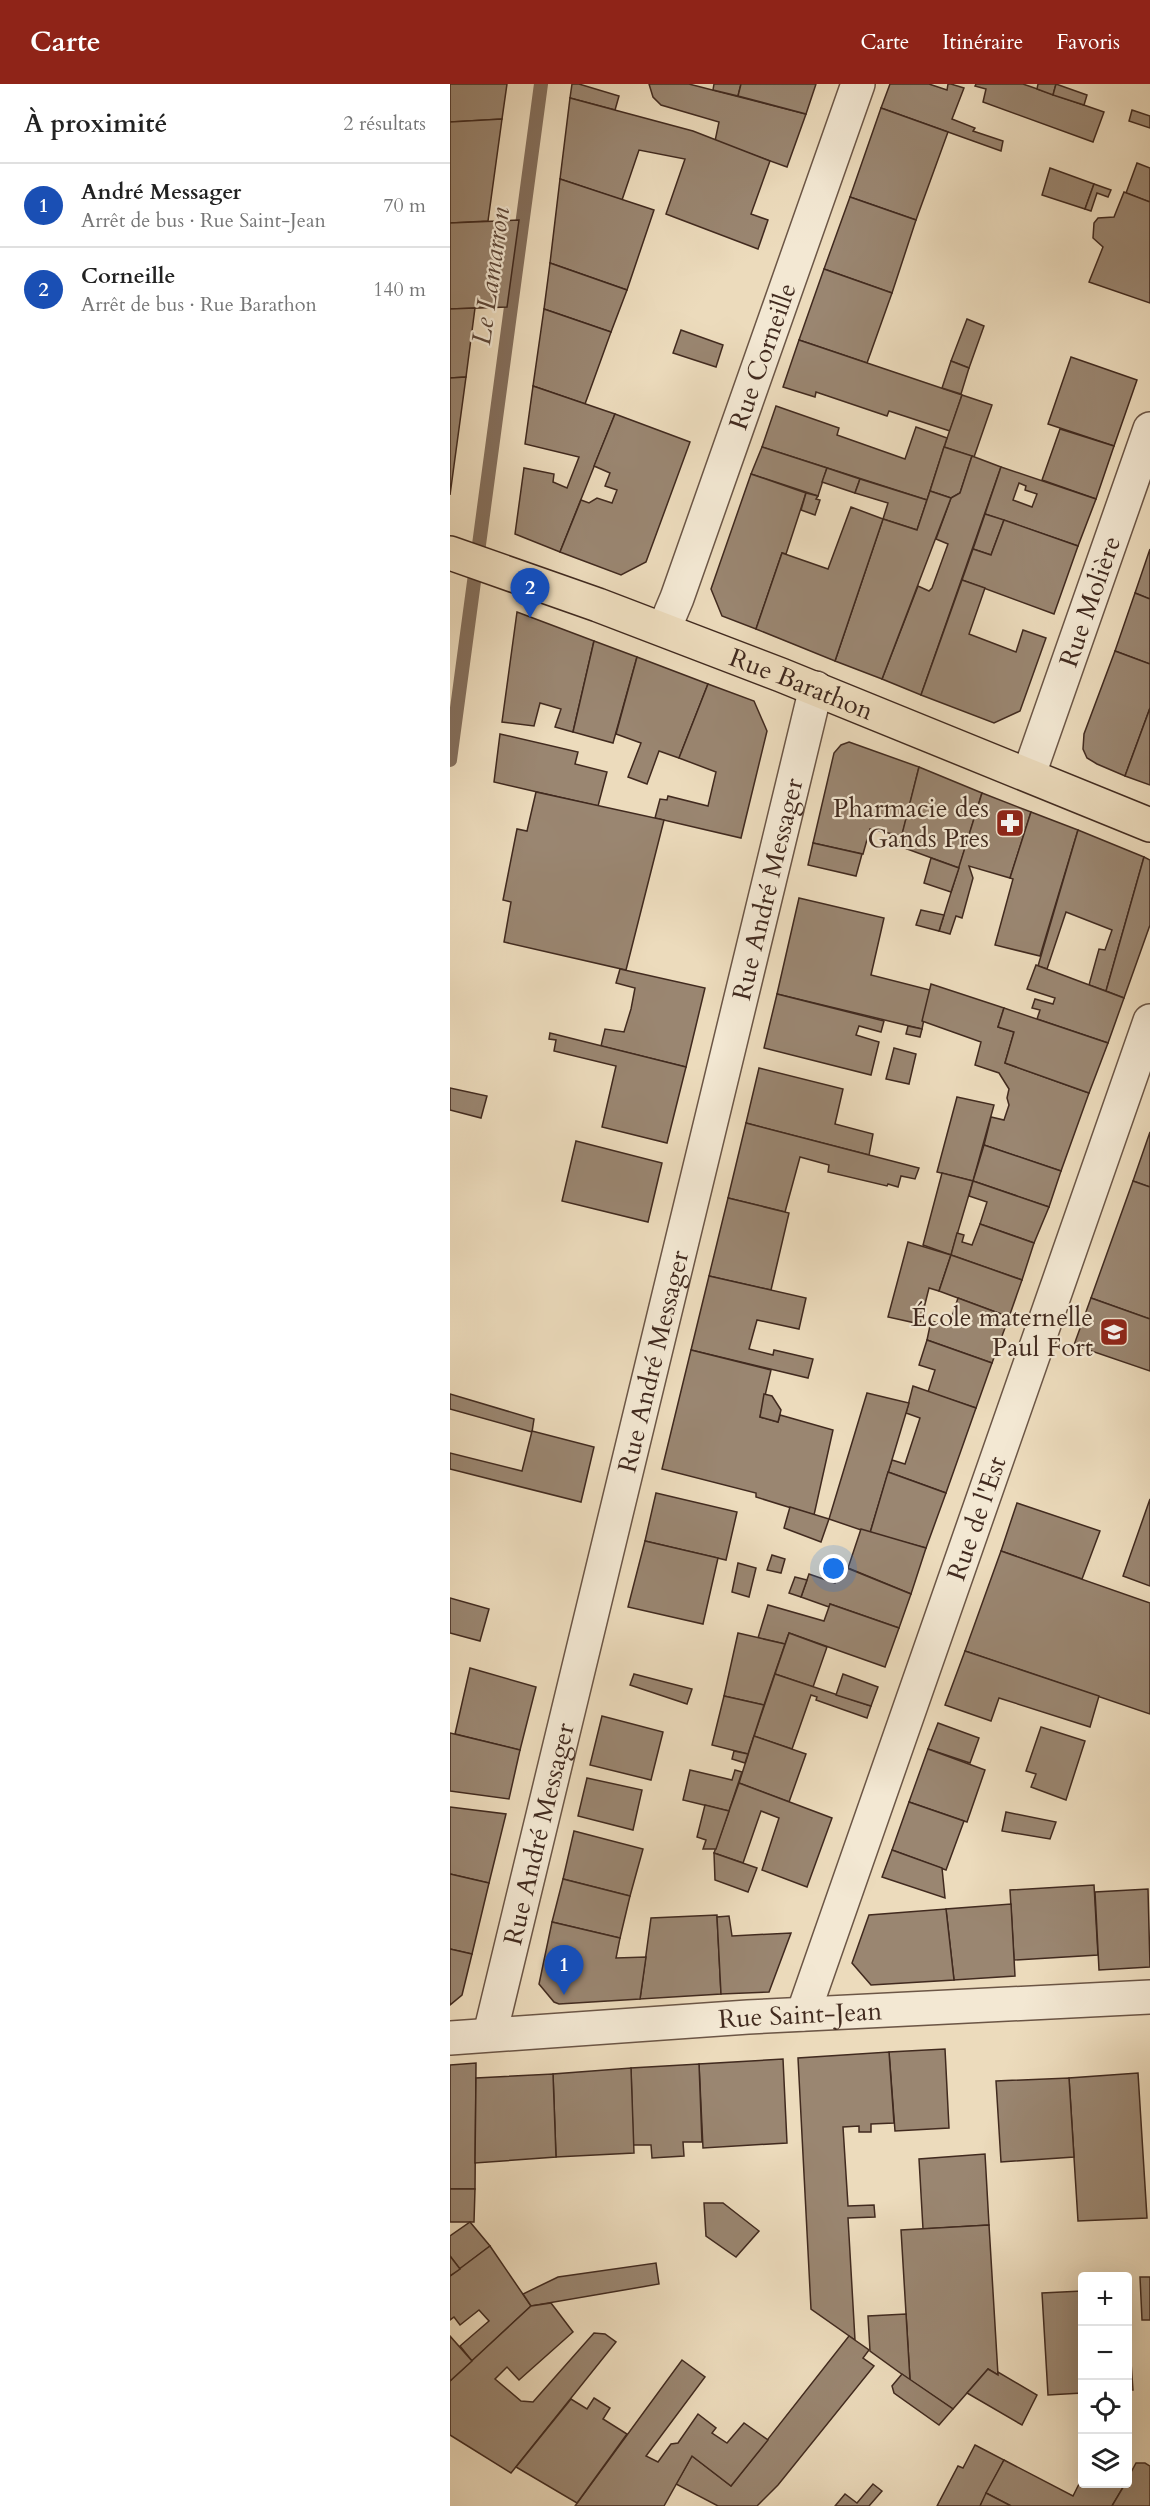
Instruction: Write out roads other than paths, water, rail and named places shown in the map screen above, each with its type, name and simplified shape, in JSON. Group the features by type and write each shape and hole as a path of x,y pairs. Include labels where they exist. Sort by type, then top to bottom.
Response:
{"main road":[{"name":"Rue Barathon","path":"450,553 664,629 816,688 1150,825"}],"street":[{"name":"Rue Corneille","path":"664,629 677,598 858,84"},
{"name":"Rue Molière","path":"1029,774 1150,429"},
{"name":"Rue André Messager","path":"490,2034 816,688"},
{"name":"Rue de l'Est","path":"803,2014 1150,1021"},
{"name":"Rue Saint-Jean","path":"450,2038 803,2014 1150,1997"}],"waterway":[{"name":"Le Lamarron","path":"450,760 541,84"}],"place":[{"name":"Corneille","path":"530,618"},
{"name":"Pharmacie des Gands Pres","path":"1010,823"},
{"name":"École maternelle Paul Fort","path":"1114,1332"},
{"name":"André Messager","path":"564,1995"}]}
